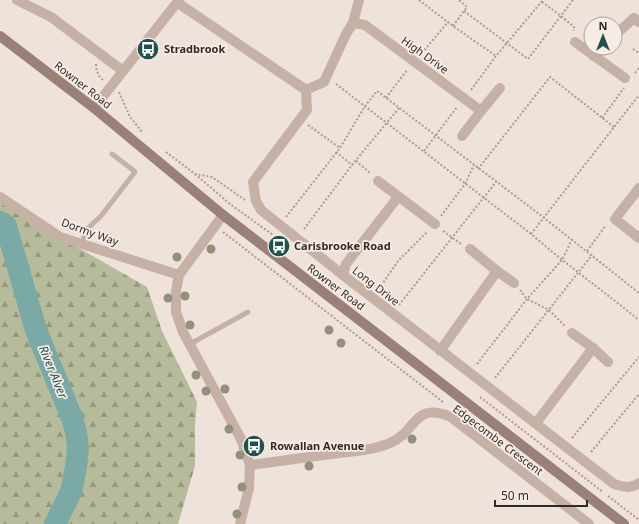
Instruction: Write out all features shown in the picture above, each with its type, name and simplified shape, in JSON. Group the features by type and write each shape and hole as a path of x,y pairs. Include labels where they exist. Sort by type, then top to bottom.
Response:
{"main road":[{"name":"Rowner Road","path":"0,36 94,108 223,215 624,524"}],"street":[{"path":"17,0 51,17 123,71"},
{"path":"306,90 324,82 327,77 346,34 353,23 359,0"},
{"path":"94,108 179,1 306,90"},
{"path":"623,28 634,18 639,22"},
{"name":"High Drive","path":"353,23 364,25 481,111"},
{"path":"575,42 583,48"},
{"path":"593,56 624,83"},
{"path":"462,136 500,88"},
{"path":"256,201 253,182 307,110 306,90"},
{"path":"378,181 435,224"},
{"path":"639,188 615,219 639,238"},
{"name":"Dormy Way","path":"0,197 60,237 179,275"},
{"path":"343,275 346,264 398,197"},
{"name":"Long Drive","path":"256,201 261,210 272,220 614,484 624,487 634,486 639,483"},
{"path":"223,215 179,275 176,291 176,312 183,332 241,439 250,465 249,488 240,524"},
{"path":"470,249 497,272 514,283"},
{"path":"440,351 497,272"},
{"path":"572,333 593,348 608,362"},
{"path":"536,423 593,348"},
{"name":"Edgecombe Crescent","path":"250,465 382,446 389,444 403,436 419,416 428,412 440,412 451,416 589,524"}],"lane":[{"path":"82,244 86,230 101,216 135,172 112,154"},
{"path":"190,344 248,312"}],"path":[{"path":"419,0 496,56"},
{"path":"453,26 467,6 459,0"},
{"path":"464,11 528,59 573,0"},
{"path":"424,151 496,56 542,1 574,27 575,42"},
{"path":"633,49 639,53"},
{"path":"97,51 96,68 100,78 120,94 130,117 144,134"},
{"path":"327,77 531,234 639,320"},
{"path":"478,169 550,77 614,127"},
{"path":"602,118 624,83"},
{"path":"272,220 286,217 336,151 340,148 377,91 572,239 639,293"},
{"path":"531,234 639,94"},
{"path":"303,230 352,165 399,108"},
{"path":"300,120 340,148"},
{"path":"162,148 195,174 212,177 244,200 256,201"},
{"path":"336,151 352,165"},
{"path":"356,161 378,181"},
{"path":"397,308 496,182"},
{"path":"286,217 292,221"},
{"path":"587,251 611,219 615,219"},
{"path":"435,224 452,239 470,249"},
{"path":"215,226 444,403 449,408 451,416"},
{"path":"476,365 527,299 562,260 572,239"},
{"path":"494,379 592,255"},
{"path":"514,283 527,299 549,310 572,333"},
{"path":"379,289 383,293"},
{"path":"571,439 639,357"},
{"path":"591,453 639,394"}],"green space":[{"path":"0,203 147,287 162,331 197,402 195,424 195,466 178,524 0,524"}],"waterway":[{"name":"River Alver","path":"0,222 6,226 36,330 72,418 76,432 78,448 71,492 55,524"}],"place":[{"name":"Stradbrook","path":"148,49"},
{"name":"Carisbrooke Road","path":"279,246"},
{"name":"Rowallan Avenue","path":"254,446"}]}
